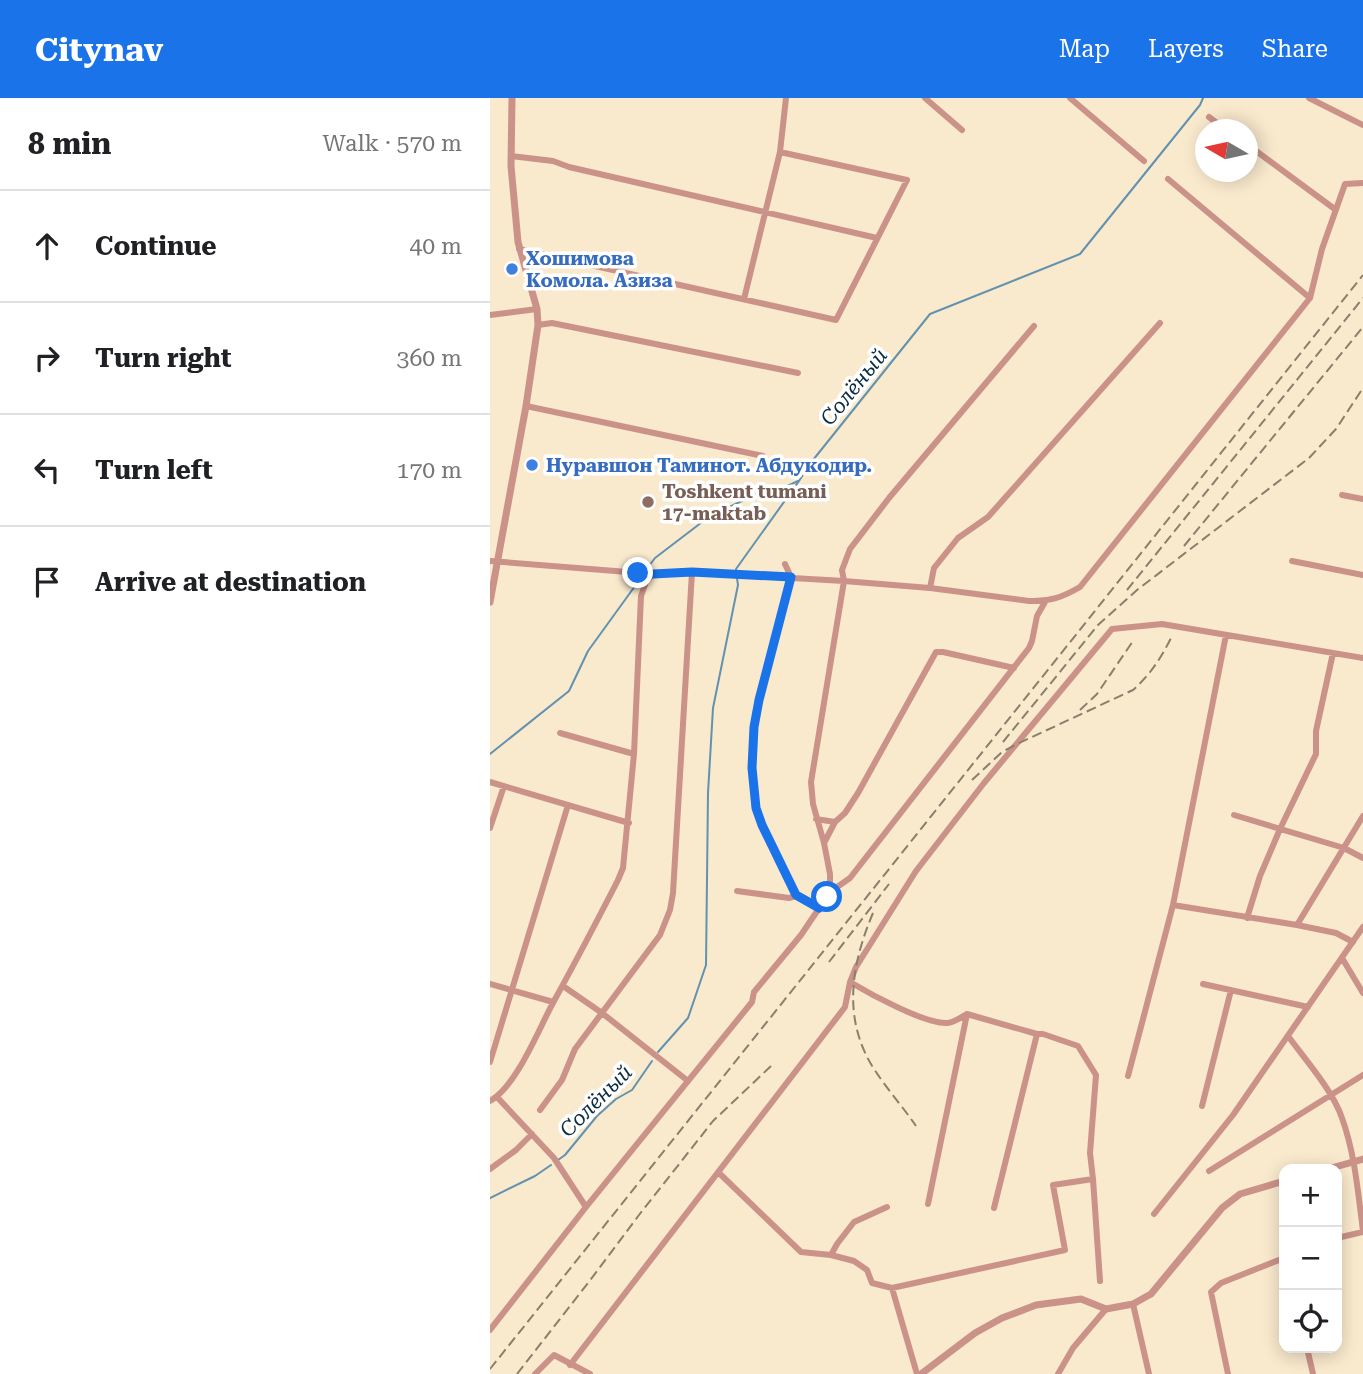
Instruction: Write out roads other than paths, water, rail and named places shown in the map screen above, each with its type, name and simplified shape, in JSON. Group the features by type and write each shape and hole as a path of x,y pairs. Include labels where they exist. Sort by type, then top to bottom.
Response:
{"street":[{"path":"490,602 494,561 526,407 538,325 537,309 519,249 511,156 512,98"},
{"path":"744,299 780,152 786,98"},
{"path":"925,98 962,130"},
{"path":"1070,98 1144,161"},
{"path":"1309,98 1363,125"},
{"path":"519,249 836,320 907,180 780,152"},
{"path":"1258,152 1336,210"},
{"path":"511,156 553,162 877,239"},
{"path":"1168,179 1310,298"},
{"path":"494,561 638,573 692,572 791,577 930,588 1045,602 1065,596 1080,587 1310,298 1322,249 1345,184 1363,183"},
{"path":"490,315 537,309"},
{"path":"538,325 552,323 798,373"},
{"path":"930,588 934,568 958,538 988,517 1160,323"},
{"path":"830,892 830,874 813,804 811,782 844,581 842,569 850,550 889,498 1034,326"},
{"path":"526,407 763,456"},
{"path":"1342,495 1363,499"},
{"path":"1293,561 1363,575"},
{"path":"785,564 791,577 759,700 754,727 752,768 756,808 762,825 796,895 819,908"},
{"path":"540,1110 562,1080 576,1049 660,934 670,910 692,572"},
{"path":"586,1208 554,1158 532,1133 494,1099 530,1051 623,867 634,754 641,596 651,573"},
{"path":"490,1330 752,1002 754,992 801,935 830,892 850,878 1014,668 1029,648 1037,616 1045,602"},
{"path":"570,1364 845,1007 856,967 916,871 984,783 1112,629 1163,624 1363,658"},
{"path":"1128,1076 1173,905 1226,635"},
{"path":"824,843 835,822 845,813 858,793 936,652 1014,668"},
{"path":"1247,918 1259,877 1316,754 1316,731 1333,653"},
{"path":"559,733 634,754"},
{"path":"490,782 629,823"},
{"path":"490,828 504,786"},
{"path":"490,1062 568,805"},
{"path":"1234,815 1344,848 1363,858"},
{"path":"1297,925 1363,816"},
{"path":"816,818 835,822"},
{"path":"737,891 789,898 796,895"},
{"path":"1173,905 1336,933 1353,942"},
{"path":"1154,1214 1233,1115 1363,927"},
{"path":"1342,958 1363,993"},
{"path":"850,982 896,1007 924,1018 948,1023 967,1014 1078,1045 1096,1075 1090,1153 1100,1281"},
{"path":"490,984 553,1002"},
{"path":"1202,984 1308,1007"},
{"path":"563,986 602,1013 688,1081"},
{"path":"1202,1106 1231,990"},
{"path":"928,1204 967,1014"},
{"path":"994,1208 1037,1034"},
{"path":"1288,1036 1331,1095 1342,1116 1353,1162 1363,1232 1342,1237"},
{"path":"1209,1171 1363,1074"},
{"path":"490,1169 516,1150 532,1133"},
{"path":"1342,1165 1363,1159"},
{"path":"718,1172 801,1252 854,1261 867,1270 872,1283 892,1288 1065,1250 1053,1185 1093,1178"},
{"path":"892,1288 919,1374 1002,1318 1036,1305 1081,1299 1106,1309 1133,1304 1151,1294 1232,1199 1279,1182"},
{"path":"831,1255 854,1222 887,1207"},
{"path":"1227,1374 1211,1292 1221,1283 1279,1260"},
{"path":"1133,1304 1149,1374"},
{"path":"1058,1374 1073,1348 1106,1309"},
{"path":"1308,1353 1313,1374"},
{"path":"535,1374 554,1355 590,1374"}],"waterway":[{"name":"Солёный","path":"736,573 736,569 809,465 930,314 1080,254 1203,98"},
{"path":"646,570 655,558 710,516 761,492 781,489 798,481"},
{"path":"490,754 569,691 588,651 643,575"},
{"name":"Солёный","path":"658,1052 688,1018 706,965 708,793 713,708 738,585 737,578"},
{"name":"Солёный","path":"558,1160 597,1116 616,1099 632,1090 652,1061"},
{"name":"Солёный","path":"490,1198 551,1165"}],"railway":[{"path":"490,1369 1363,275"},
{"path":"1127,590 1363,298"},
{"path":"1184,546 1363,327"},
{"path":"1003,742 1098,625 1137,590 1309,458 1336,429 1363,388"},
{"path":"972,780 1002,752 1133,690 1155,666 1171,638"},
{"path":"1080,710 1097,694 1133,641"},
{"path":"829,962 889,884"},
{"path":"873,913 855,972 853,992 857,1031 874,1069 916,1126"},
{"path":"517,1374 713,1121 771,1066"}],"place":[{"name":"Хошимова Комола. Азиза","path":"512,269"},
{"name":"Нуравшон Таминот. Абдукодир.","path":"532,465"},
{"name":"Toshkent tumani 17-maktab","path":"648,502"}]}
